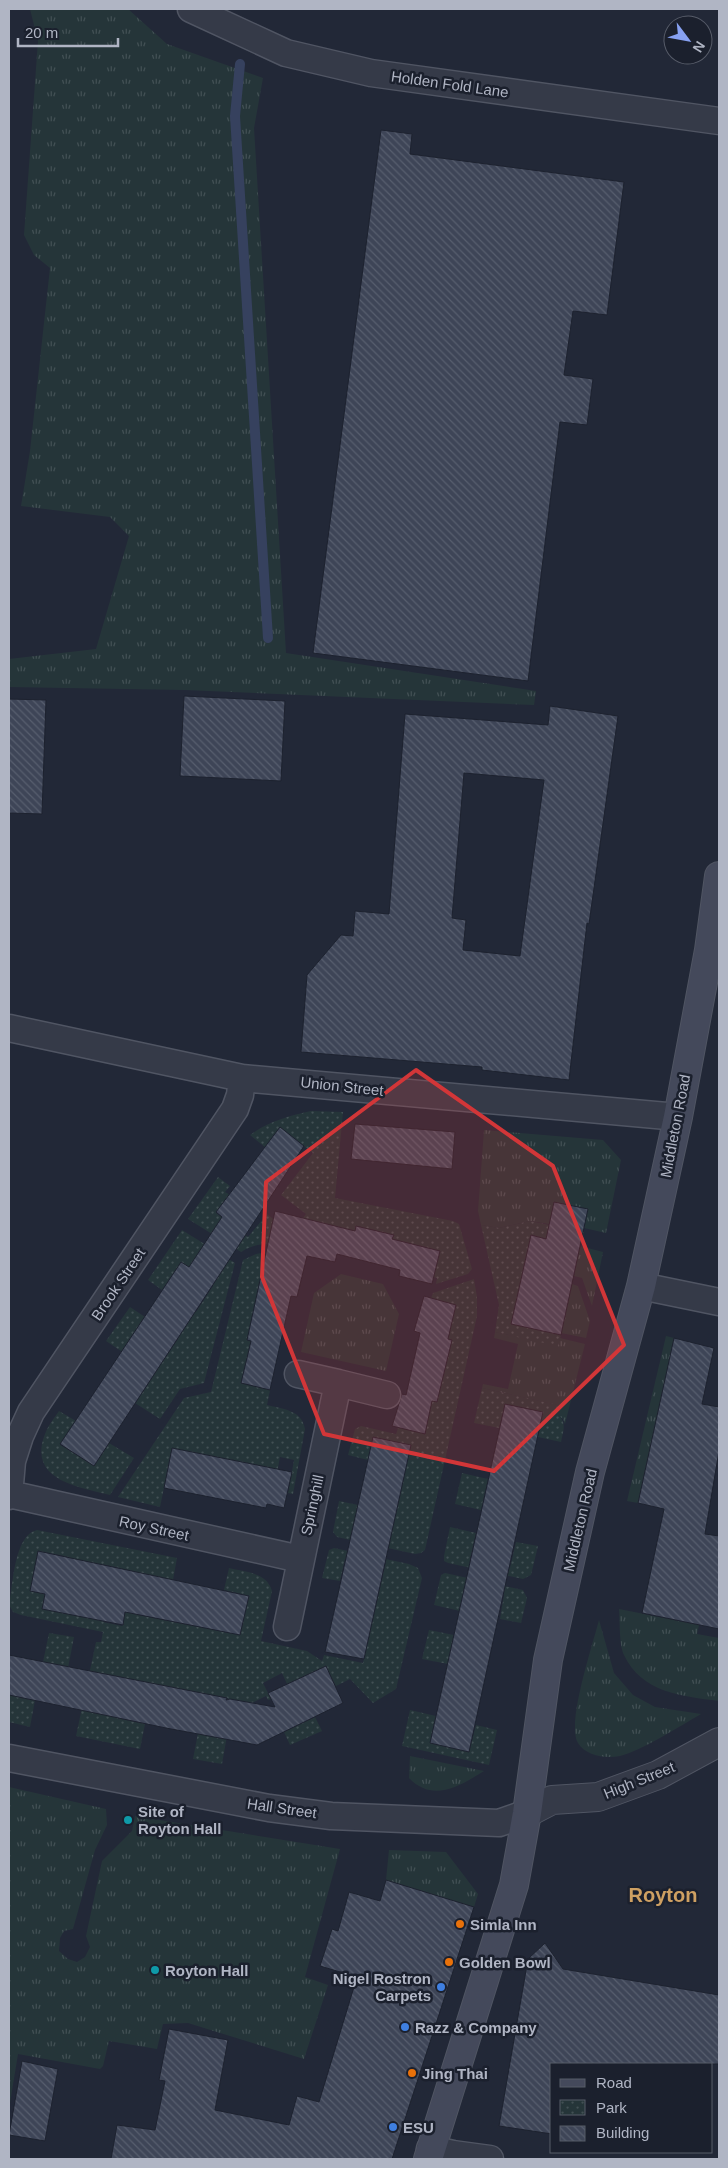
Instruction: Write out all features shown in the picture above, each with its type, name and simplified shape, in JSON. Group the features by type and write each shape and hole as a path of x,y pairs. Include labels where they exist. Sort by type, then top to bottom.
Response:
{"main road":[{"name":"Middleton Road","path":"429,2154 514,1885 527,1813 548,1660 590,1472 641,1286 678,1117 714,951 719,876"}],"street":[{"name":"Holden Fold Lane","path":"191,9 286,53 371,73 719,121"},
{"name":"Union Street","path":"9,1028 242,1078 289,1080 678,1117"},
{"name":"Brook Street","path":"9,1495 12,1461 20,1436 31,1412 235,1109 242,1078"},
{"path":"641,1286 719,1302"},
{"path":"298,1374 387,1395"},
{"name":"Springhill","path":"287,1627 338,1383"},
{"name":"Roy Street","path":"9,1495 300,1559"},
{"name":"High Street","path":"527,1813 552,1800 598,1797 658,1775 719,1742"},
{"name":"Hall Street","path":"9,1758 261,1806 331,1816 499,1823 527,1813"},
{"path":"429,2154 452,2154 490,2159"}],"highlighted area":[{"path":"416,1070 553,1166 624,1345 494,1471 324,1434 262,1277 266,1182"}],"green space":[{"path":"30,9 128,9 167,44 263,78 254,128 286,653 536,691 534,705 185,690 9,687 9,659 96,649 129,536 110,517 21,506 30,451 50,268 34,255 24,235 38,41"},
{"path":"311,1111 343,1112 335,1198 453,1221 459,1224 472,1269 468,1274 436,1284 437,1278 433,1277 440,1251 392,1239 393,1235 357,1226 355,1231 310,1220 281,1245 260,1245 250,1247 241,1252 188,1219 218,1177 230,1186 225,1192 230,1195 216,1213 248,1237 267,1214 291,1233 306,1214 281,1195 313,1153 280,1128 266,1148 250,1135 287,1117"},
{"path":"484,1130 603,1140 621,1160 606,1233 584,1228 588,1209 555,1202 549,1224 530,1221 499,1228 481,1225 478,1211"},
{"path":"530,1221 584,1232 580,1246 531,1235 561,1335 558,1346 495,1332 499,1305 481,1225 499,1228"},
{"path":"182,1230 235,1263 204,1383 180,1389 160,1419 135,1403 149,1383 127,1369 133,1359 106,1341 130,1307 145,1317 161,1364 178,1339 192,1310 196,1312 213,1286 181,1263 162,1290 148,1280"},
{"path":"580,1246 603,1252 592,1306 582,1278 574,1276"},
{"path":"272,1251 247,1340 251,1341 241,1383 270,1390 267,1405 291,1411 303,1423 305,1429 293,1494 288,1493 294,1460 280,1457 271,1505 267,1504 224,1459 172,1449 160,1507 118,1497 184,1398 211,1392 243,1260 256,1254"},
{"path":"341,1274 383,1284 399,1314 386,1371 301,1352 314,1293"},
{"path":"474,1279 477,1297 477,1316 425,1550 415,1554 337,1537 333,1532 339,1501 358,1505 390,1539 411,1445 373,1437 368,1460 348,1455 355,1429 361,1426 396,1434 398,1428 425,1434 432,1401 437,1401 452,1341 448,1339 456,1305 431,1298 433,1293"},
{"path":"572,1284 578,1286 590,1321 586,1338 561,1333"},
{"path":"495,1332 558,1345 560,1338 585,1344 565,1424 563,1419 556,1414 557,1405 482,1388 483,1384 508,1389 518,1344 494,1338"},
{"path":"666,1336 674,1338 638,1503 627,1501"},
{"path":"482,1388 558,1405 556,1414 562,1420 564,1426 561,1442 538,1437 543,1412 505,1404 499,1428 474,1423"},
{"path":"59,1411 76,1421 60,1445 94,1465 109,1443 134,1458 110,1495 84,1489 59,1479 49,1471 43,1462 41,1450 45,1434"},
{"path":"462,1473 488,1479 481,1510 455,1504"},
{"path":"450,1527 476,1533 470,1559 510,1568 516,1542 538,1546 531,1575 523,1579 444,1561"},
{"path":"37,1530 177,1558 173,1580 138,1615 240,1635 249,1596 224,1590 229,1568 260,1576 272,1591 261,1641 307,1651 322,1661 324,1655 363,1663 386,1561 363,1555 362,1562 345,1559 340,1581 322,1578 329,1550 334,1548 409,1564 418,1568 422,1578 396,1689 373,1703 350,1679 336,1686 326,1668 297,1687 294,1681 287,1684 282,1673 263,1683 271,1699 268,1700 266,1696 238,1710 228,1730 222,1764 193,1759 198,1733 221,1738 228,1698 153,1684 117,1718 145,1724 140,1749 76,1736 96,1642 101,1642 103,1632 13,1612 9,1605 16,1562 23,1541 29,1534","holes":["38,1551 69,1557 68,1562 106,1565 133,1571 122,1626 103,1622 106,1607 31,1591"]},
{"path":"445,1573 523,1590 527,1598 521,1623 500,1619 504,1595 465,1587 460,1611 434,1605 441,1575"},
{"path":"619,1609 699,1625 697,1634 719,1638 719,1701 677,1694 652,1685 641,1678 632,1668 622,1651"},
{"path":"599,1620 614,1673 633,1695 655,1707 701,1714 649,1744 620,1756 609,1757 591,1754 586,1751 578,1743 575,1733 575,1719 582,1683"},
{"path":"429,1630 454,1635 448,1664 422,1659"},
{"path":"49,1633 74,1637 68,1668 43,1662"},
{"path":"9,1684 35,1700 30,1727 9,1722"},
{"path":"410,1710 436,1716 430,1743 469,1752 476,1725 497,1730 489,1765 402,1746"},
{"path":"315,1717 322,1731 290,1745 284,1732"},
{"path":"410,1756 484,1771 466,1782 446,1790 427,1790 409,1778"},
{"path":"9,1787 106,1809 107,1825 95,1850 73,1929 64,1931 60,1938 59,1951 68,1959 77,1962 85,1957 90,1947 86,1936 102,1861 132,1831 135,1816 340,1849 305,1977 328,1985 304,2059 188,2023 163,2024 157,2049 109,2041 103,2066 100,2069 18,2054 9,2109"},
{"path":"389,1850 446,1852 478,1894 474,1907 386,1880"}],"building":[{"path":"381,130 412,134 410,154 624,182 607,315 573,311 564,375 593,379 587,425 560,422 528,681 313,653"},
{"path":"184,696 285,701 281,781 180,776"},
{"path":"9,699 46,700 42,814 9,813"},
{"path":"550,706 618,716 589,924 587,923 569,1080 482,1070 482,1067 301,1052 307,975 341,935 353,936 355,911 389,914 405,714 548,725","holes":["464,773 544,780 520,956 463,950 466,920 452,918"]},
{"path":"355,1124 455,1132 452,1169 351,1159"},
{"path":"280,1127 304,1146 94,1466 60,1444 181,1262 189,1267 222,1217 216,1212"},
{"path":"554,1202 588,1209 561,1335 511,1324 531,1235 546,1239"},
{"path":"275,1211 355,1231 356,1226 394,1235 392,1239 440,1251 432,1284 399,1276 400,1270 337,1254 335,1262 307,1256 297,1297 291,1296 270,1390 241,1383 251,1341 247,1340"},
{"path":"424,1296 456,1305 448,1339 452,1340 437,1402 432,1401 425,1434 392,1426 402,1394 406,1395 420,1333 414,1331"},
{"path":"674,1338 714,1348 702,1404 719,1407 719,1451 705,1534 719,1536 719,1629 642,1613 664,1509 638,1503"},
{"path":"505,1404 543,1412 469,1752 430,1743"},
{"path":"373,1437 411,1445 364,1659 325,1652"},
{"path":"172,1448 292,1472 284,1508 267,1504 266,1508 164,1488"},
{"path":"38,1551 249,1596 240,1635 125,1612 123,1625 42,1609 45,1594 30,1591"},
{"path":"9,1655 227,1698 226,1700 230,1699 275,1707 268,1693 326,1666 343,1703 257,1745 9,1695"},
{"path":"386,1880 474,1907 392,2159 111,2159 117,2125 155,2130 165,2081 159,2080 169,2029 228,2040 215,2110 289,2125 297,2096 319,2102 357,1977 320,1966 332,1929 338,1931 349,1892 380,1901"},
{"path":"545,1943 563,1969 719,1995 719,2064 550,2063 550,2134 499,2126 528,1959"},
{"path":"22,2061 58,2069 45,2141 9,2135"}],"waterway":[{"path":"240,64 235,116 268,638"}],"place":[{"name":"Site of Royton Hall","path":"128,1820"},
{"name":"Simla Inn","path":"460,1924"},
{"name":"Golden Bowl","path":"449,1962"},
{"name":"Royton Hall","path":"155,1970"},
{"name":"Nigel Rostron Carpets","path":"441,1987"},
{"name":"Razz & Company","path":"405,2027"},
{"name":"Jing Thai","path":"412,2073"},
{"name":"ESU","path":"393,2127"}],"district":[{"name":"Royton","path":"663,1895"}]}
